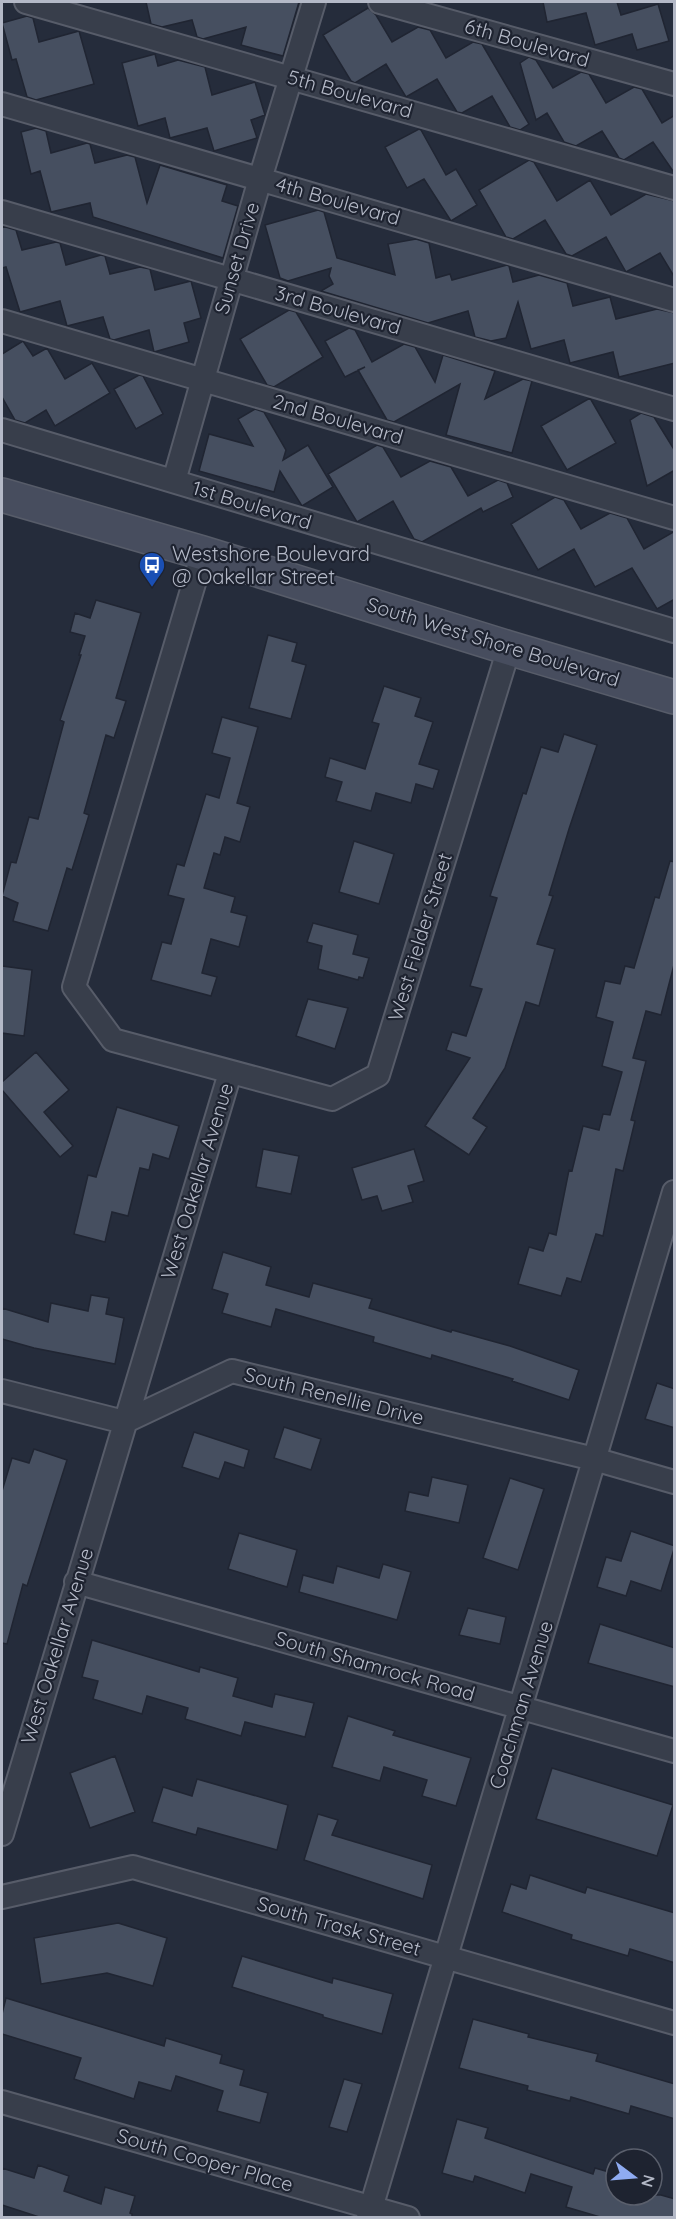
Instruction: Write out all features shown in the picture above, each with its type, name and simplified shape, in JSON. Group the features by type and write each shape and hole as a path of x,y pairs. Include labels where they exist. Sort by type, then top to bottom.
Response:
{"street":[{"name":"5th Boulevard","path":"26,2 675,188"},
{"name":"Sunset Drive","path":"174,481 260,178 314,2"},
{"name":"6th Boulevard","path":"380,2 675,84"},
{"name":"4th Boulevard","path":"2,104 675,300"},
{"name":"3rd Boulevard","path":"2,212 675,409"},
{"name":"2nd Boulevard","path":"2,321 675,518"},
{"name":"1st Boulevard","path":"2,430 675,631"},
{"name":"South West Shore Boulevard","path":"2,495 203,553 675,697"},
{"name":"West Oakellar Avenue","path":"2,1834 230,1073 113,1040 74,987 203,553"},
{"name":"West Fielder Street","path":"230,1073 332,1099 378,1075 509,648"},
{"name":"Coachman Avenue","path":"370,2212 675,1192"},
{"name":"South Renellie Drive","path":"124,1422 232,1371 594,1459 675,1482"},
{"path":"2,1391 124,1422"},
{"name":"South Shamrock Road","path":"76,1582 675,1751"},
{"name":"South Trask Street","path":"2,1897 133,1867 675,2023"},
{"name":"South Cooper Place","path":"2,2102 370,2212 408,2217"}],"building":[{"path":"146,2 299,2 283,56 241,45 246,27 203,39 197,37 192,20 162,27 151,24"},
{"path":"543,2 617,2 621,15 658,4 669,41 637,50 632,34 595,45 586,13 547,22"},
{"path":"368,8 376,15 392,42 418,27 430,30 446,58 473,42 482,44 529,124 520,130 510,127 492,96 462,113 457,112 437,79 406,97 386,64 355,83 351,81 323,35"},
{"path":"27,16 33,18 39,42 79,31 94,84 36,100 27,97 16,59 12,60 2,23"},
{"path":"155,54 158,66 178,60 205,67 212,95 255,82 265,115 251,120 257,138 214,151 207,128 170,138 165,118 138,126 122,63"},
{"path":"529,57 536,60 553,88 581,72 589,74 606,103 634,87 642,89 662,123 675,115 675,174 653,142 624,160 619,158 602,131 576,146 564,142 547,113 536,120 520,63"},
{"path":"36,128 46,131 51,153 87,143 90,144 95,163 127,155 135,157 147,203 160,165 227,185 222,201 238,206 223,258 93,217 90,203 51,212 40,171 31,174 21,132"},
{"path":"419,129 446,175 456,169 477,205 451,221 424,179 407,188 385,147"},
{"path":"529,160 534,162 557,201 590,180 611,215 646,194 675,201 675,278 660,253 626,272 606,237 572,256 566,254 545,220 513,239 506,237 479,190"},
{"path":"318,210 324,212 337,258 395,275 388,244 416,239 429,243 436,278 450,274 452,280 507,265 513,282 539,275 567,283 573,306 610,297 616,319 657,309 675,313 675,363 619,377 613,352 570,363 564,340 531,349 518,302 506,338 491,341 475,337 468,311 428,323 321,291 333,284 329,276 331,268 288,281 280,278 265,225"},
{"path":"2,226 16,230 22,250 60,243 66,265 101,255 105,256 110,274 140,267 150,269 155,290 191,281 201,318 184,323 189,342 154,352 149,330 114,340 110,339 103,317 67,326 60,301 20,312 6,267 2,268"},
{"path":"289,310 296,312 323,357 274,387 267,385 240,339"},
{"path":"349,328 355,330 372,362 404,344 415,347 435,382 443,355 495,371 485,399 523,379 532,381 512,453 446,435 460,384 394,422 387,420 358,370 345,377 325,341"},
{"path":"23,341 33,356 47,348 65,379 92,363 110,393 55,426 46,410 25,423 15,420 2,397 2,354"},
{"path":"139,375 143,376 163,414 136,429 114,389"},
{"path":"590,398 616,443 567,470 541,426"},
{"path":"255,409 264,412 286,450 283,460 308,445 333,487 302,506 280,471 274,492 199,471 209,434 253,446 238,419"},
{"path":"641,413 654,417 675,451 675,470 647,486 630,420"},
{"path":"377,445 383,447 401,477 430,461 451,467 468,496 498,480 507,483 513,497 483,512 481,508 422,542 414,539 393,501 357,522 328,474"},
{"path":"555,497 564,500 581,529 610,513 627,518 644,549 675,531 675,599 657,609 632,568 595,587 574,549 538,570 511,524"},
{"path":"96,600 141,613 116,698 126,701 114,738 106,735 84,813 89,815 72,870 67,868 48,931 13,921 18,903 2,896 11,862 16,863 29,817 38,819 64,722 60,720 85,636 70,632 75,613 90,618"},
{"path":"268,635 297,643 292,661 306,665 291,719 249,708"},
{"path":"384,686 421,698 415,716 433,722 419,764 439,770 433,789 416,784 411,803 376,793 371,811 336,801 342,782 325,777 330,758 365,769 379,724 372,722"},
{"path":"222,717 258,727 237,803 250,807 240,842 225,837 220,855 214,853 204,888 235,897 231,912 247,916 239,947 211,939 202,973 217,977 211,996 151,980 162,942 171,944 184,899 168,895 177,864 184,866 206,794 219,798 230,758 212,753"},
{"path":"564,734 597,745 549,895 553,896 537,944 555,949 539,1006 526,1002 505,1068 473,1118 487,1127 469,1155 425,1126 470,1058 446,1050 452,1032 466,1036 482,989 470,986 497,898 490,896 523,793 526,794 541,747 558,752"},
{"path":"354,841 394,854 379,904 339,892"},
{"path":"670,861 675,862 675,961 661,1015 646,1011 633,1058 646,1061 631,1120 635,1121 623,1171 616,1169 603,1236 596,1234 581,1282 567,1278 561,1296 518,1284 529,1247 543,1251 549,1233 556,1235 569,1170 572,1171 583,1126 599,1130 603,1114 610,1115 622,1072 602,1066 613,1022 596,1017 605,981 620,984 625,966 634,968 655,897 659,898"},
{"path":"313,923 358,935 353,954 369,958 363,978 359,977 358,980 318,969 322,946 307,942"},
{"path":"2,966 32,970 24,1036 2,1033"},
{"path":"308,999 348,1008 335,1049 296,1036"},
{"path":"36,1052 69,1090 44,1112 73,1146 60,1157 2,1090 2,1082"},
{"path":"117,1107 179,1126 169,1159 153,1154 149,1170 140,1168 128,1216 112,1212 105,1242 74,1234 88,1175 96,1177"},
{"path":"263,1149 299,1156 291,1194 256,1187"},
{"path":"414,1149 424,1181 408,1186 413,1202 382,1211 377,1196 362,1200 352,1168"},
{"path":"223,1252 271,1267 266,1285 309,1297 313,1283 372,1299 369,1308 451,1332 452,1330 510,1346 579,1370 569,1400 512,1381 513,1379 432,1355 431,1359 373,1342 374,1337 276,1309 271,1327 222,1313 228,1294 212,1289"},
{"path":"91,1295 109,1298 106,1314 124,1318 115,1364 34,1348 2,1339 2,1308 48,1322 51,1303 88,1311"},
{"path":"657,1383 675,1389 675,1428 645,1419"},
{"path":"284,1427 321,1439 311,1470 274,1458"},
{"path":"194,1432 249,1450 244,1468 225,1462 219,1479 182,1467"},
{"path":"34,1449 67,1460 27,1586 23,1584 7,1644 2,1643 2,1491 12,1458 29,1463"},
{"path":"432,1477 468,1485 459,1523 405,1511 409,1492 428,1496"},
{"path":"510,1478 544,1489 518,1570 483,1558"},
{"path":"631,1531 675,1546 661,1591 631,1581 626,1596 597,1587 606,1557 621,1561"},
{"path":"239,1533 297,1550 287,1587 228,1569"},
{"path":"383,1564 411,1572 397,1620 299,1592 303,1575 333,1583 337,1566 379,1578"},
{"path":"468,1608 506,1617 500,1644 459,1635"},
{"path":"600,1624 675,1648 675,1687 588,1663"},
{"path":"92,1640 199,1672 200,1667 238,1678 233,1696 272,1707 275,1694 314,1703 305,1737 245,1722 241,1736 185,1719 188,1708 147,1696 142,1714 93,1699 98,1681 82,1677"},
{"path":"348,1716 395,1731 393,1735 471,1758 456,1806 422,1796 427,1780 384,1767 380,1781 332,1767"},
{"path":"115,1756 135,1812 90,1828 70,1773"},
{"path":"552,1768 673,1805 657,1856 536,1819"},
{"path":"197,1779 288,1805 277,1850 198,1828 196,1835 152,1822 163,1787 192,1796"},
{"path":"318,1814 338,1820 332,1835 432,1865 423,1899 304,1860"},
{"path":"530,1875 585,1893 587,1887 675,1913 675,1963 630,1949 628,1956 571,1939 572,1935 502,1912 511,1884 526,1889"},
{"path":"118,1923 167,1938 153,1986 107,1973 41,1984 34,1938"},
{"path":"242,1956 332,1983 333,1978 393,1994 382,2034 232,1987"},
{"path":"6,1998 164,2046 166,2038 222,2055 220,2063 244,2070 240,2085 268,2093 260,2123 217,2111 223,2091 176,2076 171,2091 139,2082 134,2099 74,2079 81,2058 2,2034 2,2014"},
{"path":"473,2019 529,2034 528,2037 598,2054 596,2061 675,2084 675,2119 631,2106 629,2114 571,2097 570,2101 527,2090 528,2086 459,2068"},
{"path":"344,2079 362,2084 347,2132 329,2127"},
{"path":"457,2119 488,2128 485,2138 593,2174 595,2168 604,2171 604,2207 664,2207 664,2196 675,2199 675,2217 600,2217 566,2207 572,2187 531,2174 525,2193 475,2176 473,2182 442,2173"},
{"path":"38,2165 69,2176 64,2191 101,2204 105,2187 135,2196 130,2213 132,2217 39,2217 2,2205 2,2168 34,2178"}],"place":[{"name":"Westshore Boulevard @ Oakellar Street","path":"152,588"}]}
